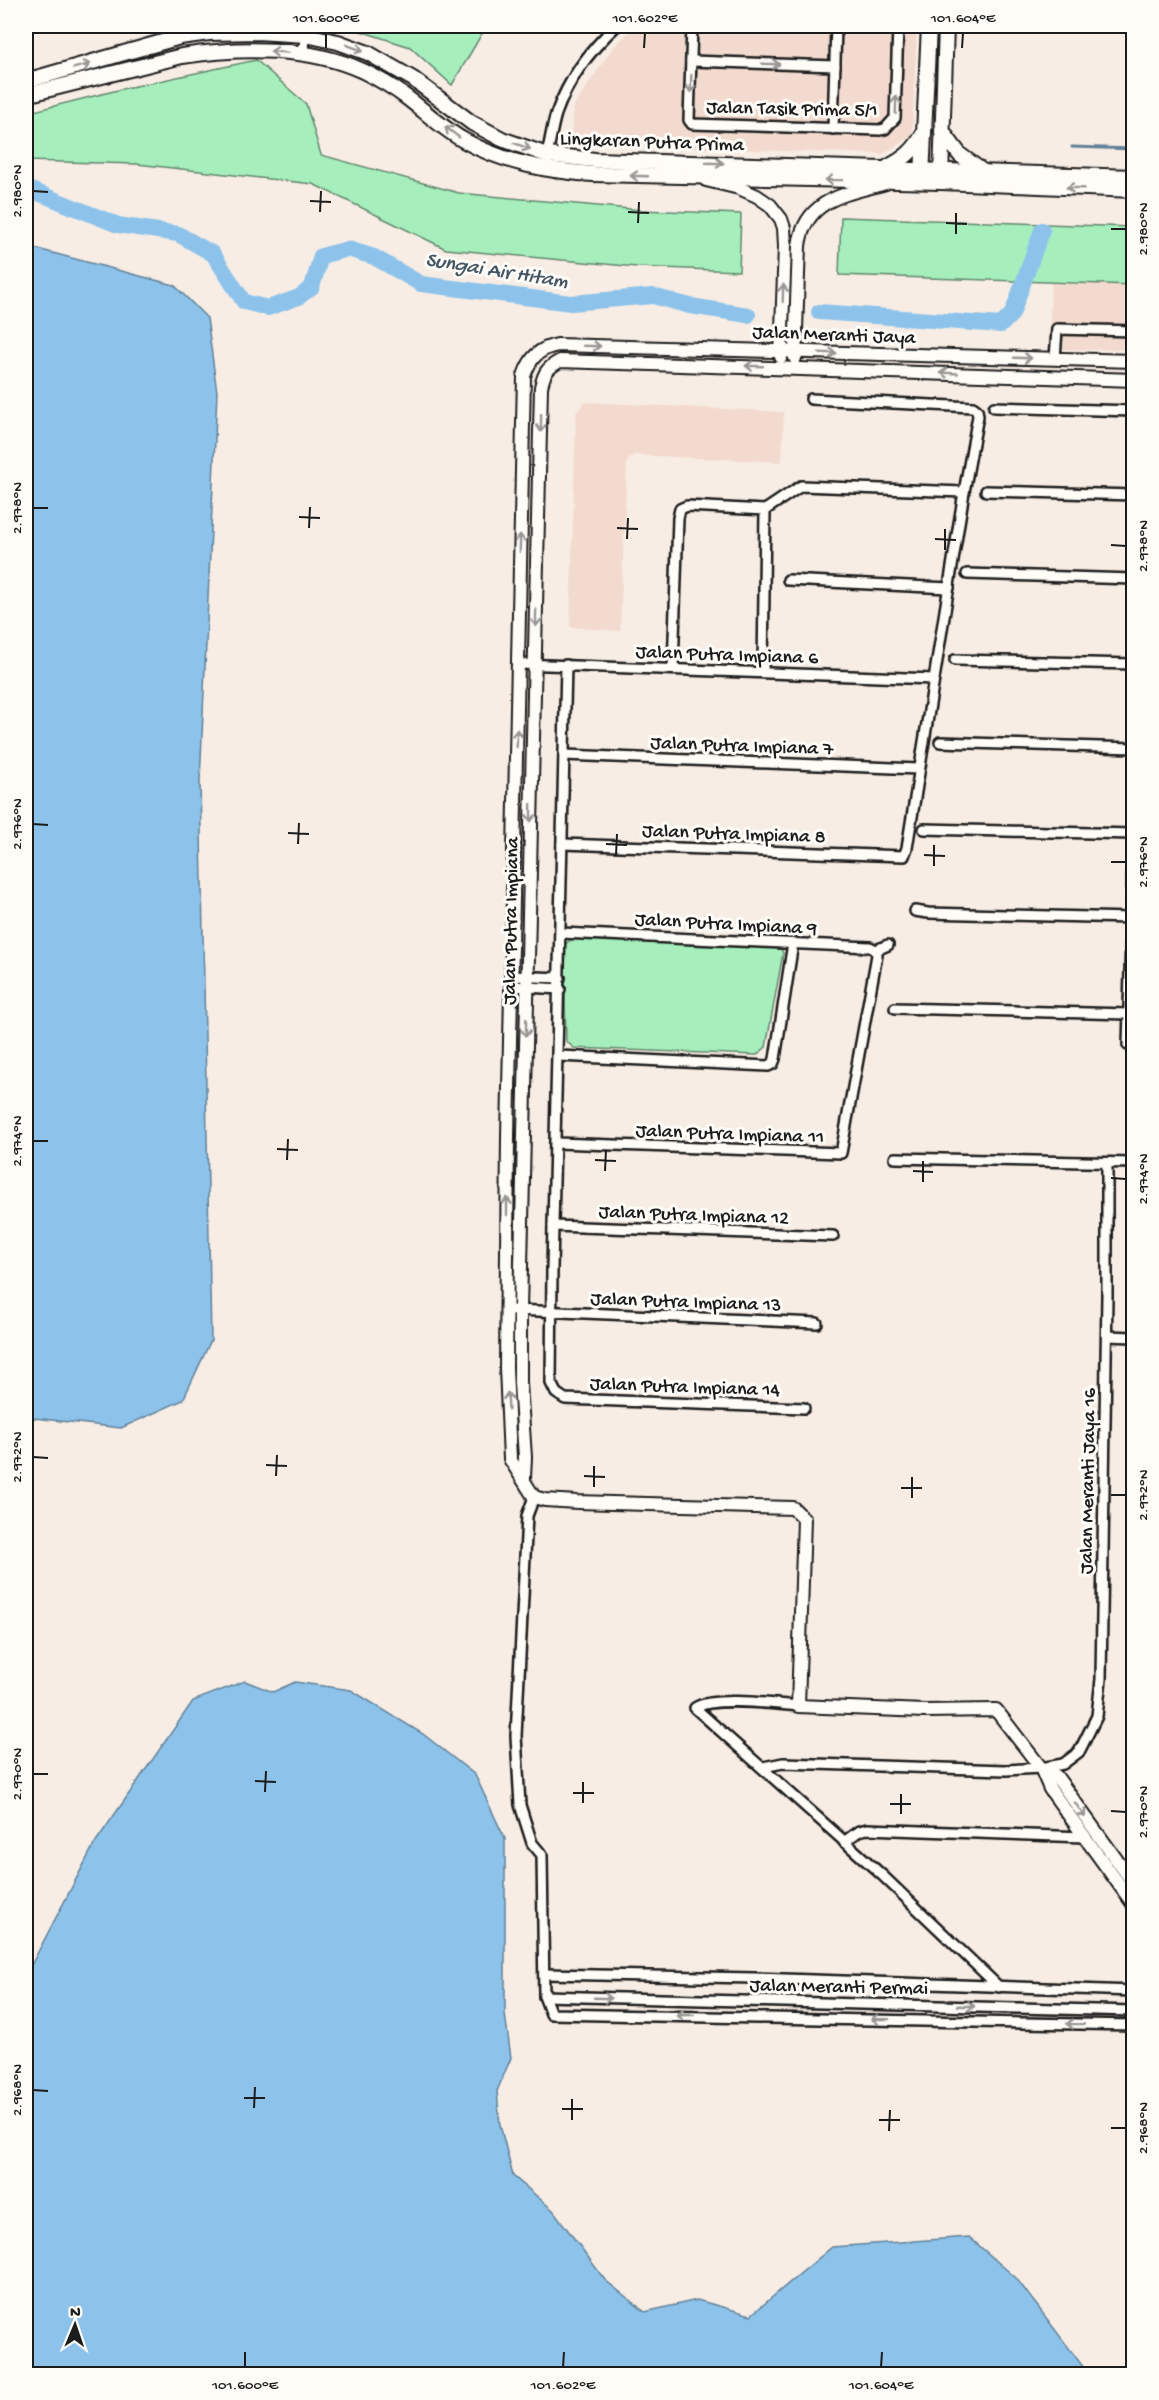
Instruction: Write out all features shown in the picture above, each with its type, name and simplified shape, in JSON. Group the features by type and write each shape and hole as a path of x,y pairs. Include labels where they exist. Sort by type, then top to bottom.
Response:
{"main road":[{"path":"922,176 929,26"},
{"path":"941,176 946,26"},
{"name":"Lingkaran Putra Prima","path":"26,81 180,37 209,33 306,31 368,53 413,79 472,123 502,139 547,155 595,159 886,168 922,176"},
{"name":"Lingkaran Putra Prima","path":"26,95 200,53 257,51 303,54 336,61 362,71 403,94 464,141 498,156 561,172 696,178 892,181 922,176 941,176 1134,190"},
{"path":"886,168 909,154 917,146 924,130"},
{"path":"942,131 960,155 982,171"},
{"name":"Lingkaran Putra Prima","path":"941,176 982,171 1134,177"}],"street":[{"path":"547,155 556,115 574,78 585,60 616,26"},
{"name":"Jalan Tasik Prima 5/1","path":"692,26 689,120 692,124 880,130 895,118 898,26"},
{"path":"833,129 836,26"},
{"path":"303,54 306,31"},
{"path":"692,61 835,66"},
{"path":"696,178 748,192 770,205 781,219 785,246 781,367"},
{"path":"794,367 800,233 807,219 819,207 833,199 892,181"},
{"path":"1055,359 1057,329 1134,331"},
{"name":"Jalan Meranti Jaya","path":"536,354 545,347 558,345 1134,361"},
{"name":"Jalan Putra Impiana","path":"524,1478 510,1459 506,1310 524,376 536,354"},
{"name":"Jalan Meranti Jaya","path":"550,366 560,361 1134,380"},
{"name":"Jalan Putra Impiana","path":"524,1478 520,1310 527,982 542,387 544,373 550,366"},
{"path":"811,399 973,407 977,410 978,416 919,769"},
{"path":"994,406 1134,411"},
{"path":"673,669 680,509 687,506 765,510 801,486 964,492"},
{"path":"986,491 1134,495"},
{"path":"763,672 765,510"},
{"path":"967,574 1134,579"},
{"path":"788,580 949,588"},
{"path":"955,660 1134,664"},
{"name":"Jalan Putra Impiana 6","path":"519,664 933,679"},
{"path":"553,1313 566,665"},
{"path":"940,742 1134,748"},
{"name":"Jalan Putra Impiana 7","path":"564,755 919,769"},
{"name":"Jalan Putra Impiana 8","path":"562,844 904,856 919,769"},
{"path":"1134,823 1128,1045 1134,1047"},
{"path":"924,829 1133,834"},
{"path":"915,911 1132,918"},
{"name":"Jalan Putra Impiana 9","path":"561,933 870,947 876,950"},
{"path":"559,1056 768,1066 773,1064 776,1059 793,943"},
{"path":"876,950 888,945"},
{"name":"Jalan Putra Impiana 11","path":"555,1143 841,1153 876,950"},
{"path":"527,982 560,978"},
{"path":"512,981 560,989"},
{"path":"895,1008 1129,1014"},
{"path":"895,1158 1134,1164"},
{"name":"Jalan Meranti Jaya 16","path":"762,1767 783,1763 1006,1770 1063,1764 1079,1752 1097,1716 1101,1679 1107,1336 1107,1163"},
{"name":"Jalan Putra Impiana 12","path":"553,1226 833,1236"},
{"name":"Jalan Putra Impiana 13","path":"506,1310 817,1323"},
{"name":"Jalan Putra Impiana 14","path":"553,1313 551,1383 556,1393 565,1399 804,1408"},
{"path":"1107,1336 1134,1337"},
{"path":"524,1478 534,1497 545,1500 793,1508 799,1512 804,1519 798,1706"},
{"path":"534,1497 526,1516 516,1736 520,1805 532,1843 542,1855 544,1996"},
{"path":"999,1987 882,1875 695,1708 705,1703 729,1702 925,1711 996,1710 1041,1768 1050,1789 1134,1905"},
{"path":"1041,1768 1056,1776 1134,1884"},
{"path":"844,1842 859,1831 867,1829 1084,1838"},
{"path":"544,1974 754,1978 1134,1991"},
{"name":"Jalan Meranti Permai","path":"1134,2011 544,1996 551,2013 1134,2025"}],"shaded area":[{"path":"635,26 917,26 912,136 883,154 571,144 573,107 612,49"},
{"path":"1051,283 1133,285 1133,350 1049,349"},
{"path":"585,402 784,412 782,462 634,455 627,461 620,631 570,627 576,413"}],"green space":[{"path":"345,26 485,26 452,85 410,47"},
{"path":"256,60 306,104 321,155 459,193 641,210 741,214 739,271 637,267 446,249 313,184 137,164 26,161 26,113 122,89"},
{"path":"841,217 1133,227 1133,285 839,275"},
{"path":"572,939 780,947 783,953 766,1047 757,1055 574,1048 566,1041 564,945"}],"water":[{"path":"26,246 174,285 207,318 217,392 200,782 211,1340 183,1400 121,1428 26,1417"},
{"path":"245,1681 273,1692 295,1682 351,1690 423,1734 475,1775 505,1839 505,2014 511,2058 497,2091 500,2125 513,2176 553,2210 605,2280 645,2312 697,2300 751,2315 832,2247 969,2237 1016,2278 1087,2372 1133,2368 1133,2374 26,2374 26,1975 95,1843 193,1701"}],"waterway":[{"name":"Sungai Air Hitam","path":"1072,147 1134,149"},
{"name":"Sungai Air Hitam","path":"26,188 118,225 178,234 213,254 244,302 268,308 299,297 312,287 321,256 348,249 374,257 421,284 571,303 653,296 690,306 748,315"},
{"name":"Sungai Air Hitam","path":"819,312 1001,325 1012,314 1042,230"}]}
